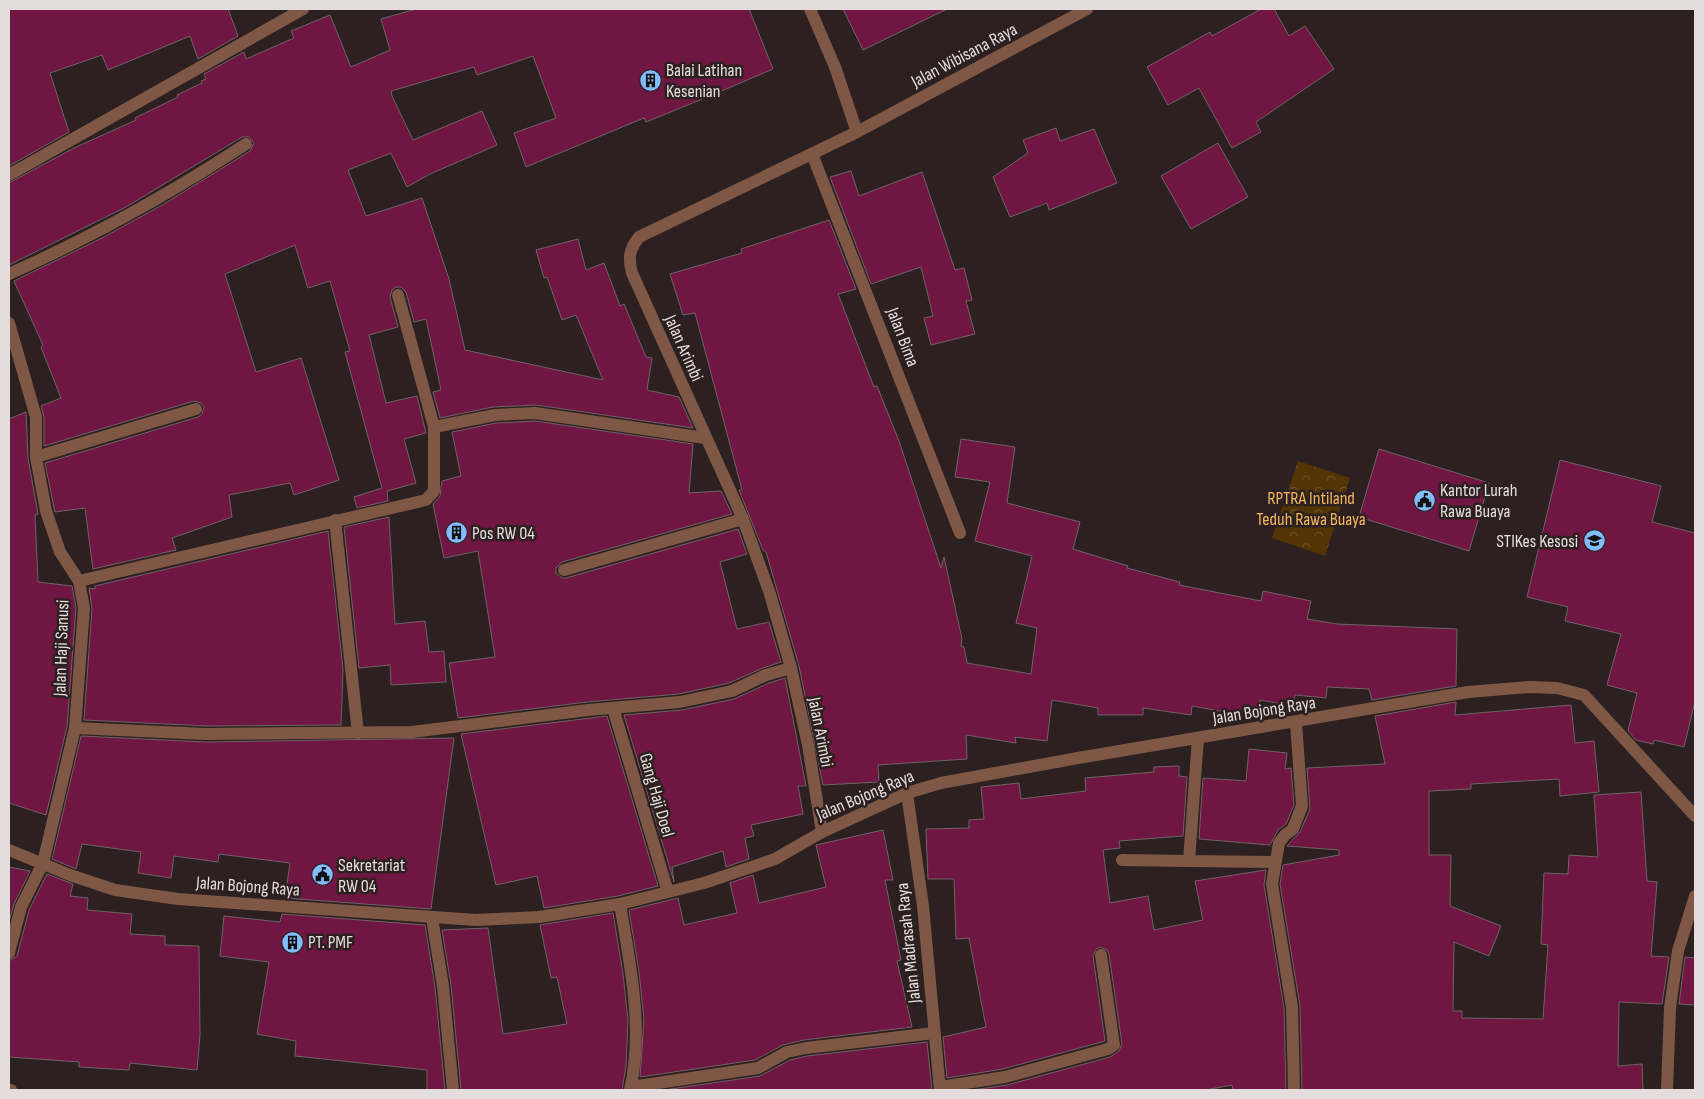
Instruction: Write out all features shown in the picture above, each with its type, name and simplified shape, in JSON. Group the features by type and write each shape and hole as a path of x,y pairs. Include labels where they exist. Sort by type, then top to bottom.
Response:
{"street":[{"path":"9,175 304,9"},
{"path":"810,9 835,67 857,132"},
{"name":"Jalan Wibisana Raya","path":"857,132 1087,9"},
{"name":"Jalan Arimbi","path":"822,832 808,745 770,594 743,519 704,438 632,273 629,261 631,248 639,237 857,132"},
{"path":"9,274 58,252 183,186 246,144"},
{"name":"Jalan Bima","path":"812,154 960,533"},
{"path":"79,581 426,500 434,491 434,427 398,295"},
{"name":"Jalan Haji Sanusi","path":"9,324 36,417 36,457 46,511 60,552 79,581 84,608 76,728 44,863 21,907 9,953"},
{"path":"36,457 196,409"},
{"path":"434,427 495,415 535,413 704,438"},
{"path":"564,570 743,519"},
{"path":"335,520 358,733"},
{"path":"76,728 206,734 412,732 680,702 714,696 790,668"},
{"name":"Jalan Bojong Raya","path":"9,850 115,890 178,899 432,918 476,920 538,917 620,904 704,883 775,859 822,832 907,793 950,781 1468,692 1530,687 1557,688 1584,695 1695,816"},
{"name":"Gang Haji Doel","path":"613,708 668,892"},
{"path":"1294,1090 1292,1007 1272,884 1279,843 1285,835 1294,829 1302,806 1296,723"},
{"path":"1189,861 1198,738"},
{"name":"Jalan Madrasah Raya","path":"907,793 923,906 940,1089"},
{"path":"1122,860 1275,862"},
{"path":"1667,1090 1670,1008 1678,951 1695,896"},
{"path":"620,904 636,1018 631,1088 758,1068 787,1052 806,1048 934,1032"},
{"path":"432,918 443,986 453,1090"},
{"path":"940,1089 1005,1077 1108,1049 1114,1045 1101,955"}],"green space":[{"name":"RPTRA Intiland Teduh Rawa Buaya","path":"1298,461 1350,478 1325,556 1272,538"}],"building":[{"path":"9,9 228,9 238,36 198,59 190,36 108,70 102,55 50,73 69,132 9,166"},
{"path":"416,9 749,9 773,69 646,122 644,118 526,167 514,133 556,118 533,56 477,75 474,67 391,91 413,140 482,111 497,145 430,174 407,187 391,153 348,170 366,216 422,198 449,279 465,350 603,380 576,315 562,320 547,277 544,278 536,250 578,239 586,270 604,263 620,306 624,304 646,357 652,358 647,390 679,397 693,428 536,405 493,407 440,418 433,392 441,390 426,319 414,322 406,292 401,287 396,287 392,290 390,297 398,327 369,335 386,403 417,396 426,433 404,439 416,483 387,491 388,501 357,508 354,497 382,488 345,352 350,351 330,281 308,288 295,245 225,274 256,372 301,358 339,480 294,495 290,483 229,495 232,517 172,538 176,550 93,569 85,508 55,512 45,463 198,417 202,414 204,407 201,403 194,401 44,446 44,417 41,406 61,398 41,347 43,345 14,281 104,237 164,204 250,151 254,143 249,137 242,137 126,207 9,265 9,183 74,148 136,120 135,118 178,97 177,95 202,83 201,81 206,79 204,74 244,52 246,59 294,38 291,31 330,15 351,67 390,50 381,19"},
{"path":"843,9 947,9 863,50"},
{"path":"1261,9 1274,9 1289,36 1305,26 1334,69 1256,122 1261,132 1232,148 1199,88 1168,105 1147,67 1210,32 1212,36"},
{"path":"1056,128 1060,141 1094,129 1117,183 1049,210 1047,203 1010,217 993,177 1028,153 1023,140"},
{"path":"1218,143 1248,197 1191,229 1161,176"},
{"path":"851,171 859,196 922,172 955,270 964,268 972,300 966,301 975,334 931,345 924,318 933,316 921,267 871,284 830,177"},
{"path":"829,220 856,289 838,294 874,387 877,386 899,441 941,568 944,557 962,639 961,646 964,647 967,663 1031,674 1037,628 1016,623 1032,556 975,541 990,482 955,477 961,439 1015,447 1007,503 1080,522 1073,549 1128,566 1127,568 1180,582 1179,585 1261,601 1263,591 1311,601 1307,619 1337,624 1457,629 1456,686 1372,700 1369,689 1327,687 1326,698 1295,695 1293,706 1260,700 1258,718 1192,706 1191,715 1143,708 1143,715 1098,715 1098,708 1052,700 1047,741 1015,737 1016,743 966,735 967,759 878,765 879,782 823,785 799,666 766,552 763,550 739,490 742,490 695,313 683,315 670,274 742,253 741,249"},
{"path":"26,412 28,458 38,514 35,515 38,582 72,586 76,608 67,727 46,815 9,803 9,419"},
{"path":"535,421 693,444 689,493 721,491 732,514 562,562 556,568 556,573 562,578 566,578 738,529 747,554 720,562 737,629 769,622 781,662 729,683 679,694 587,702 458,718 449,663 495,657 478,551 444,558 433,504 440,496 442,481 461,476 452,432 496,423"},
{"name":"Kantor Lurah Rawa Buaya","path":"1379,449 1489,483 1469,551 1359,517"},
{"path":"1560,460 1661,486 1652,522 1695,533 1695,701 1684,747 1654,740 1653,744 1636,740 1628,731 1637,693 1607,685 1621,634 1565,621 1568,607 1527,597"},
{"path":"389,517 395,624 425,621 429,652 444,651 446,682 391,685 390,665 359,668 344,527"},
{"path":"328,531 343,669 341,725 206,726 84,720 92,609 89,588 95,589 95,586"},
{"path":"785,678 806,786 798,786 803,814 751,825 754,836 745,838 749,859 726,867 723,851 672,867 674,882 624,715 682,710 734,699"},
{"path":"1456,702 1455,715 1571,705 1575,743 1594,741 1599,792 1560,796 1559,779 1471,784 1471,789 1429,791 1429,855 1451,855 1450,906 1501,926 1489,956 1454,942 1453,1011 1462,1011 1462,1018 1543,1019 1548,945 1541,944 1544,873 1568,874 1569,855 1598,857 1594,795 1641,792 1647,881 1657,882 1651,956 1669,957 1662,1004 1619,1002 1618,1066 1642,1064 1643,1090 1302,1090 1300,1006 1280,884 1283,865 1339,855 1339,850 1287,846 1300,832 1310,809 1307,768 1385,764 1375,716"},
{"path":"607,716 658,886 618,896 544,908 537,876 496,885 461,734"},
{"path":"81,736 206,742 454,738 431,909 285,898 290,863 219,854 218,862 174,856 171,878 138,873 141,852 82,844 76,869 52,859"},
{"path":"1249,749 1287,753 1285,769 1291,768 1294,805 1286,824 1278,830 1270,845 1199,839 1203,778 1246,781"},
{"path":"1179,766 1179,776 1187,777 1183,836 1119,841 1120,848 1103,850 1110,903 1148,896 1154,930 1203,920 1195,881 1266,870 1264,885 1284,1008 1286,1090 1233,1090 1232,1085 1205,1090 972,1090 1007,1085 1110,1057 1119,1051 1122,1044 1109,954 1107,950 1100,947 1096,949 1093,956 1105,1041 1003,1069 947,1078 943,1037 986,1027 969,938 956,939 954,879 928,879 926,829 969,828 969,820 984,819 981,787 1019,783 1021,799 1086,791 1085,778 1154,772 1154,767"},
{"path":"883,830 893,880 885,880 901,960 897,961 912,1027 804,1040 783,1045 755,1060 640,1077 644,1019 629,910 678,898 684,925 737,913 730,883 753,875 759,903 826,887 816,845"},
{"path":"9,867 30,871 14,904 9,922"},
{"path":"47,874 73,884 70,896 88,898 87,910 132,914 130,934 165,936 165,945 199,946 200,1035 197,1070 130,1063 129,1070 79,1067 79,1062 9,1057 9,961 17,956 29,910"},
{"path":"613,913 628,1020 626,1066 622,1090 461,1090 451,985 442,930 488,928 503,1034 567,1024 557,977 551,978 540,925"},
{"path":"282,914 425,925 435,987 445,1090 427,1090 427,1070 295,1056 296,1041 257,1034 269,962 220,956 224,916 280,922"},
{"path":"1685,957 1695,958 1695,1005 1679,1004"},
{"path":"927,1042 932,1090 664,1090 760,1076 790,1060 807,1056"}],"place":[{"name":"Balai Latihan Kesenian","path":"650,80"},
{"name":"Kantor Lurah Rawa Buaya","path":"1424,500"},
{"name":"Pos RW 04","path":"456,533"},
{"name":"STIKes Kesosi","path":"1594,541"},
{"name":"Sekretariat RW 04","path":"322,875"},
{"name":"PT. PMF","path":"292,942"}]}
